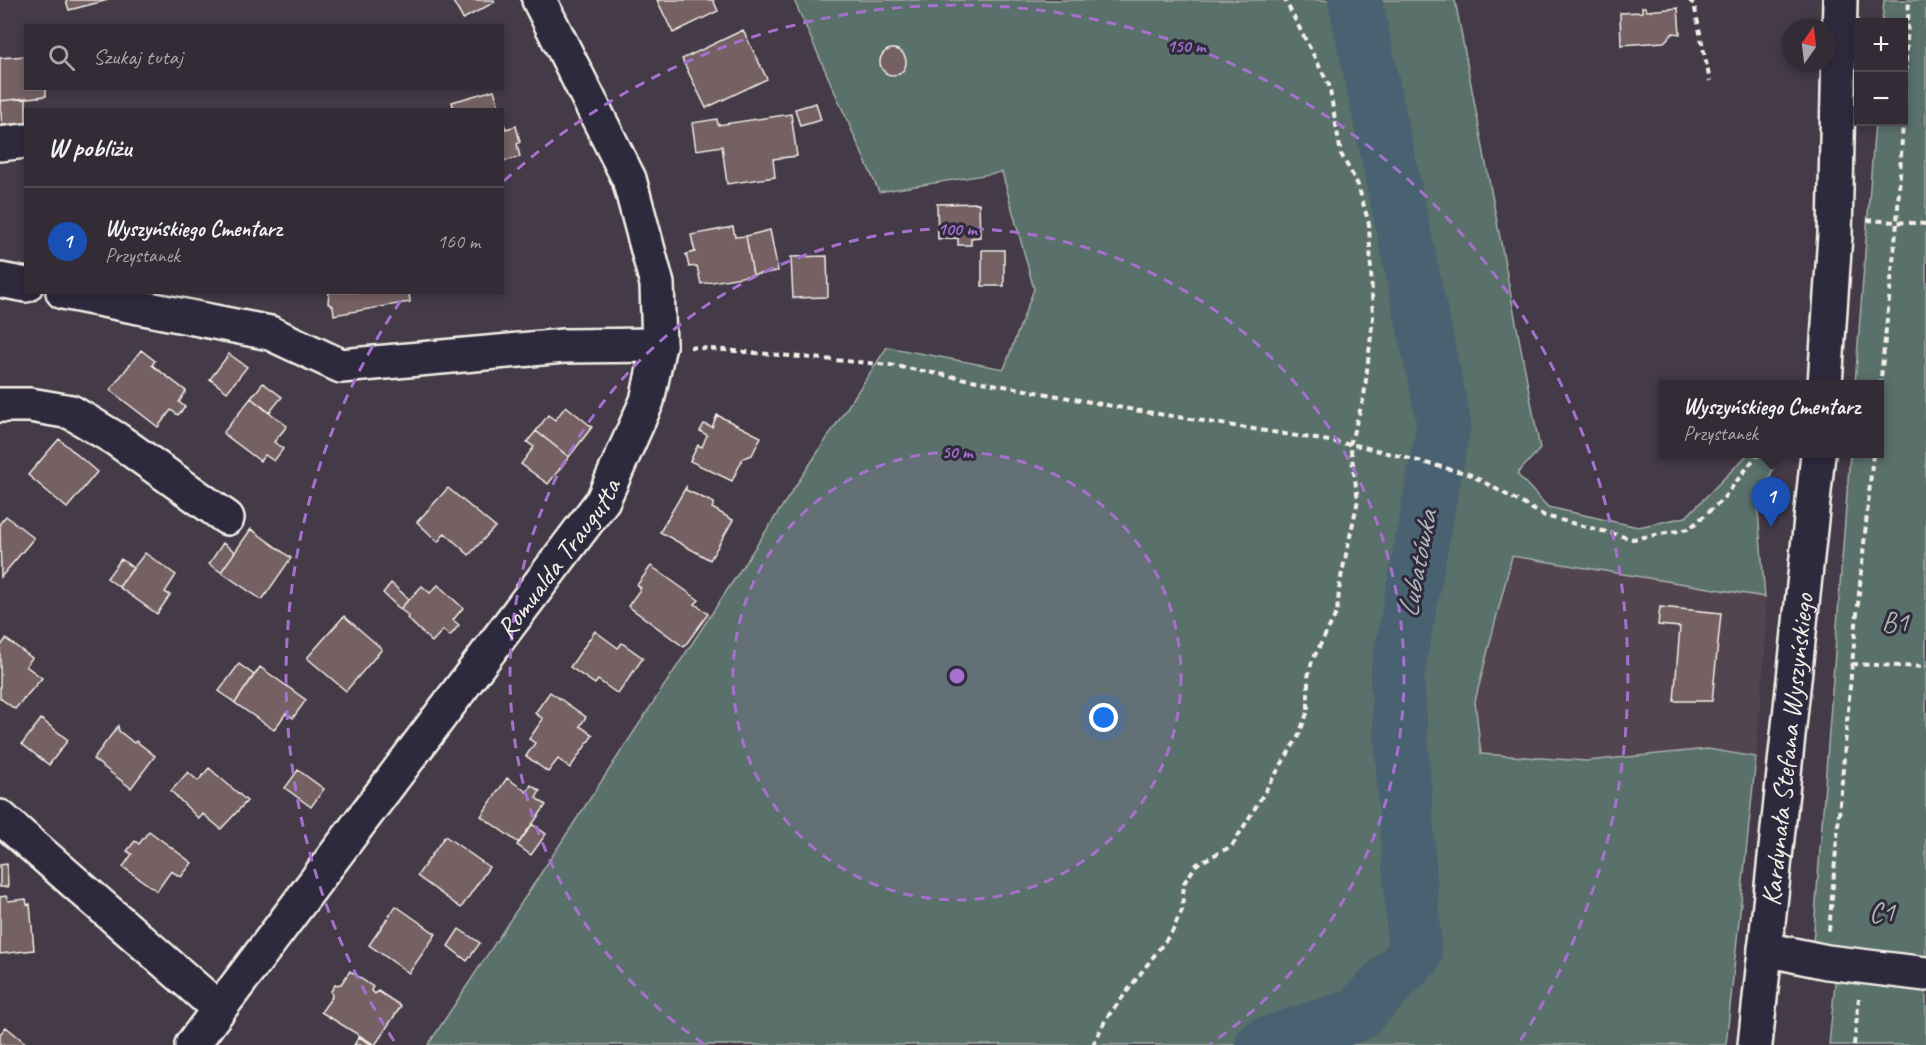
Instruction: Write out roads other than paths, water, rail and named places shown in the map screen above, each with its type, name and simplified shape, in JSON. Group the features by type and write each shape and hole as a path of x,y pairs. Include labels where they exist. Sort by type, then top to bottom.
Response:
{"street":[{"name":"Romualda Traugutta","path":"192,1045 603,500 647,401 659,345 657,284 629,179 539,0"},
{"path":"1825,380 1835,235 1840,0"},
{"path":"0,144 24,141"},
{"path":"0,280 24,285"},
{"path":"73,294 270,333 341,366 564,346 659,345"},
{"path":"0,405 30,405 71,412 116,439 227,518"},
{"name":"Kardynała Stefana Wyszyńskiego","path":"1755,1045 1817,458"},
{"path":"0,817 219,1009"},
{"path":"1765,950 1827,962 1926,974"}],"waterway":[{"name":"Lubatówka","path":"1262,1045 1356,1015 1415,955 1397,675 1444,423 1355,0"}],"place":[{"name":"Wyszyńskiego Cmentarz","path":"1771,527"}],"park label":[{"name":"B1","path":"1895,621"},
{"name":"C1","path":"1882,911"}]}
